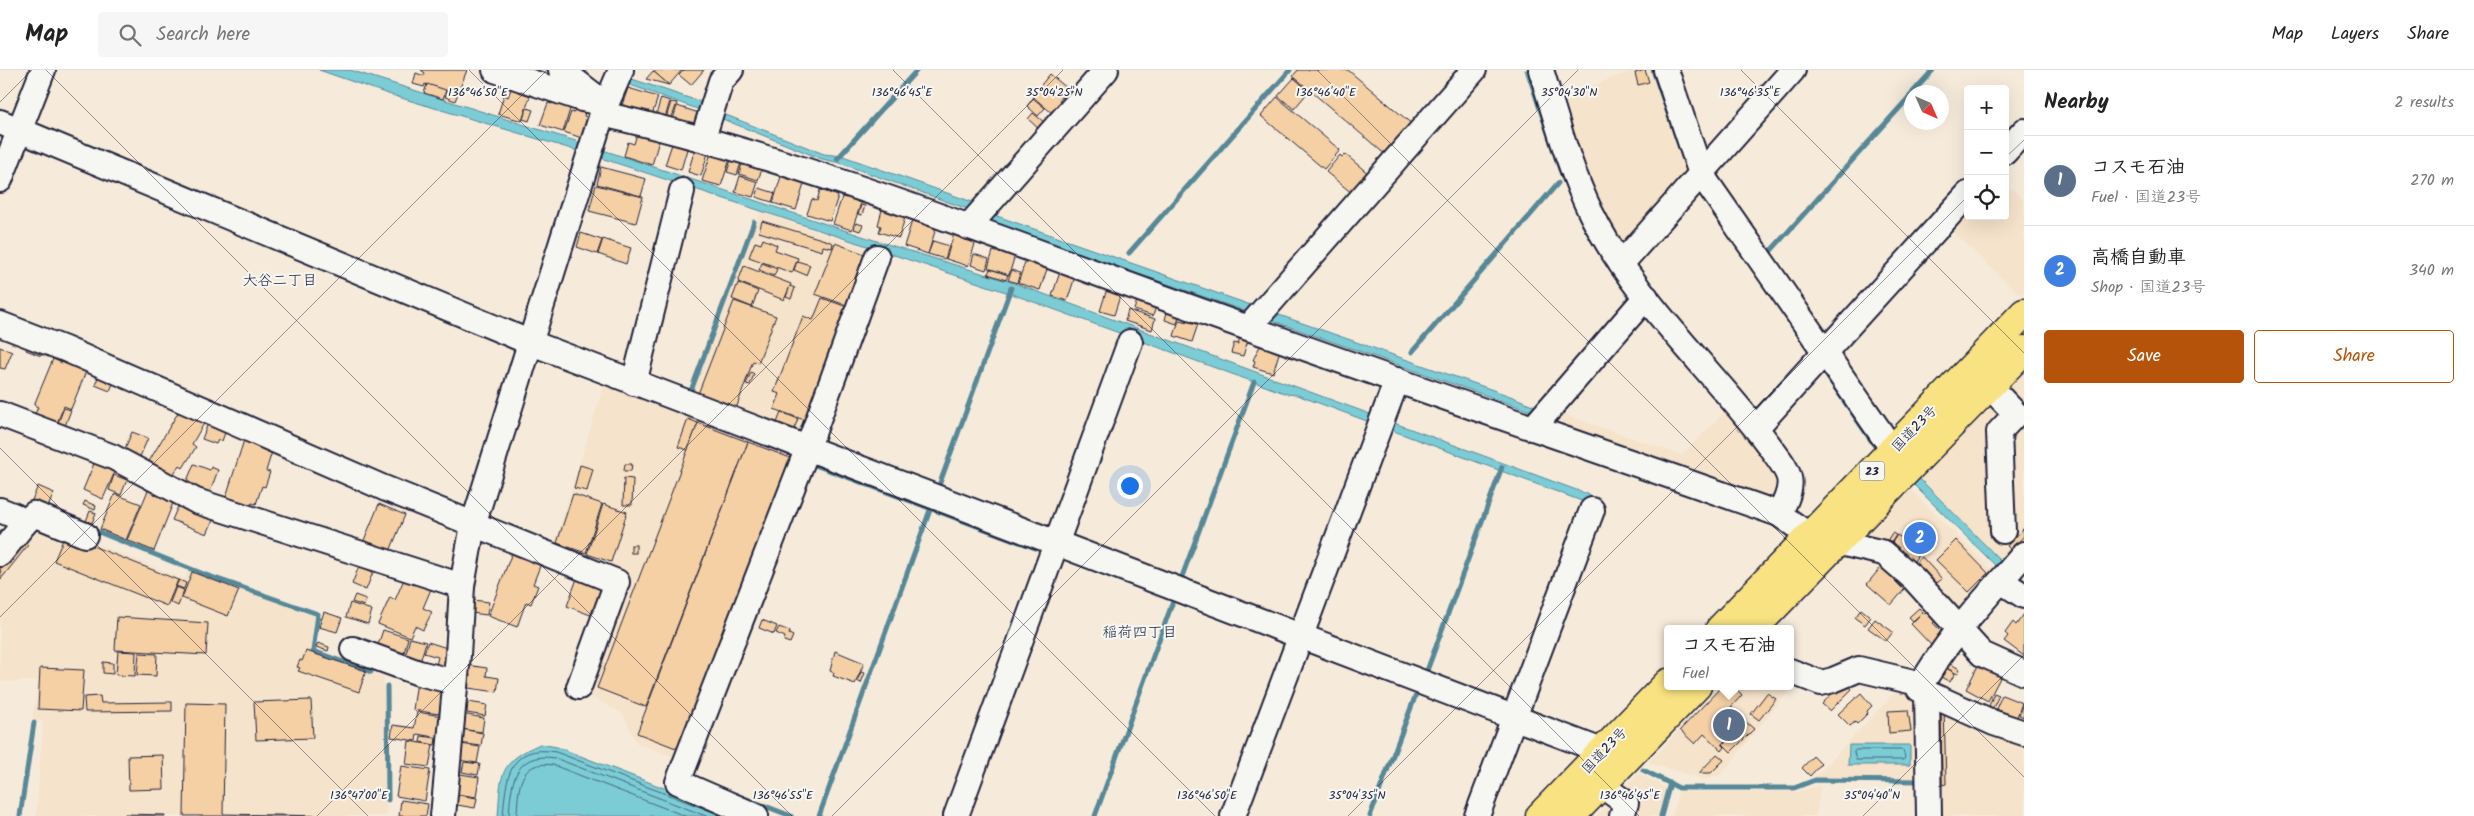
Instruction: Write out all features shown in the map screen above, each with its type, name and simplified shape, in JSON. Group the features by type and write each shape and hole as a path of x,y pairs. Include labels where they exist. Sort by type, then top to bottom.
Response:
{"highway":[{"name":"国道23号","path":"1724,625 2024,313"},
{"name":"国道23号","path":"1757,625 2024,350"},
{"name":"国道23号","path":"1540,816 1664,688"},
{"name":"国道23号","path":"1571,816 1693,690"}],"street":[{"path":"0,180 10,126 43,70"},
{"path":"495,70 582,98 604,109 709,120 826,175 977,216 1257,317 1396,380 1541,418 1779,514 1810,536 1884,553 1914,579 1958,631 1982,654 2024,673"},
{"path":"561,70 604,109"},
{"path":"443,816 462,586 473,526 529,342 604,109 621,70"},
{"path":"709,120 721,81 731,70"},
{"path":"977,216 1106,70"},
{"path":"1257,317 1474,70"},
{"path":"1541,70 1575,176 1591,214 1621,264 1646,297 1756,428 1788,472 1790,484 1788,496 1779,514"},
{"path":"1666,70 1697,178 1821,358 1883,436"},
{"path":"1621,264 1793,70"},
{"path":"10,126 529,342 807,450 1301,636 1602,752"},
{"path":"2009,148 2024,131"},
{"path":"634,383 682,191"},
{"path":"1756,428 1964,198"},
{"path":"756,816 678,782 807,450 877,258"},
{"path":"1541,418 1646,297"},
{"path":"0,324 65,349 473,526 618,582 579,687"},
{"path":"956,816 1130,342"},
{"path":"1233,816 1396,380"},
{"path":"1989,386 2016,414 1999,432 2003,531"},
{"path":"0,414 113,457 196,501 462,586"},
{"path":"0,510 15,516 24,524"},
{"path":"1477,816 1592,510"},
{"path":"0,554 34,514 85,536"},
{"path":"1929,816 1924,688 1929,670 1958,631 2010,570 2024,596"},
{"path":"353,649 418,673 455,682"},
{"path":"1794,673 1820,683 1833,680 1859,669 1924,688 1994,723 2024,733"},
{"path":"1601,785 1626,803 1622,816"}],"shaded area":[{"path":"1634,70 1651,70 1690,177 1626,251 1602,219 1558,98"},
{"path":"2009,187 2024,200 2024,293 2021,296 1952,231 1964,218 1964,220 2009,220"},
{"path":"760,212 874,251 803,441 691,395"},
{"path":"2024,371 2024,543 2005,565 1920,479"},
{"path":"605,381 796,451 681,760 636,743 623,714 588,695 629,576 554,545"},
{"path":"1729,407 1778,471 1777,495 1770,500 1556,429 1563,414 1682,455"},
{"path":"1910,489 1998,576 1958,615 1864,538"},
{"path":"34,519 184,579 188,570 315,616 310,651 384,677 387,816 36,816 43,722 32,721 38,681 0,682 0,562"},
{"path":"1901,686 1920,699 1922,779 1813,779"},
{"path":"1716,690 1789,690 1721,775 1704,779 1648,763"},
{"path":"1939,704 2024,741 2024,816 1935,816 1934,784 1941,784"},
{"path":"1638,773 1666,788 1658,816 1597,816"},
{"path":"1821,785 1816,816 1672,816 1678,792 1797,792"}],"water":[{"path":"319,70 350,70 582,143 578,151 388,94"},
{"path":"1525,70 1534,70 1635,294 1629,298 1583,227 1558,170"},
{"path":"1651,70 1659,70 1691,165 1878,442 1873,447 1697,189 1681,157"},
{"path":"626,77 698,101 706,107 824,154 843,156 978,204 997,216 1513,397 1557,415 1556,420 993,223 973,211 840,163 822,159 700,110 622,82"},
{"path":"603,150 874,240 1014,283 1590,495 1587,503 1297,395 1287,394 1009,293 601,158"},
{"path":"1920,479 2005,565 2024,579 2024,588 2000,570 1914,485"},
{"path":"540,744 557,747 737,816 498,816 504,771 516,757"},
{"path":"1849,745 1910,745 1910,765 1848,765"}],"building":[{"path":"421,70 467,70 455,101 445,97 447,91 425,84 424,87 413,84 416,73 424,76 425,73"},
{"path":"655,70 682,70 669,85 654,72"},
{"path":"684,70 704,70 691,85 679,75"},
{"path":"1298,70 1348,70 1413,125 1387,156 1293,76"},
{"path":"1645,70 1649,82 1638,85 1635,73"},
{"path":"653,71 669,85 646,79"},
{"path":"1050,74 1068,89 1059,101 1062,104 1053,114 1032,96"},
{"path":"1294,78 1309,91 1294,109 1278,96"},
{"path":"427,84 446,90 443,99 424,93"},
{"path":"512,86 531,93 522,121 498,114 504,95 508,97"},
{"path":"628,88 658,97 652,115 622,105"},
{"path":"1277,97 1340,150 1324,169 1261,116"},
{"path":"661,98 670,101 665,118 656,115"},
{"path":"1033,98 1045,108 1038,116 1027,106"},
{"path":"554,100 571,106 563,132 540,125 548,103 552,104"},
{"path":"671,102 677,103 671,120 666,118"},
{"path":"677,106 699,113 695,126 673,119"},
{"path":"575,107 586,110 584,116 588,118 582,138 564,132 571,112 574,113"},
{"path":"527,108 533,110 529,121 523,119"},
{"path":"1033,113 1045,123 1040,130 1028,119"},
{"path":"638,130 660,137 652,165 624,156 628,142 634,144"},
{"path":"672,144 687,149 681,170 665,165"},
{"path":"695,149 708,153 701,176 688,172"},
{"path":"712,150 731,156 721,186 702,181"},
{"path":"733,154 743,157 737,175 727,172"},
{"path":"1345,154 1370,175 1353,194 1326,172 1340,155 1342,157"},
{"path":"743,160 763,166 758,180 739,174"},
{"path":"601,167 646,179 641,196 597,184"},
{"path":"782,173 805,181 796,210 773,203"},
{"path":"740,176 758,182 753,197 735,192"},
{"path":"596,185 643,197 636,223 589,211"},
{"path":"759,188 775,193 772,202 756,197"},
{"path":"820,190 838,196 830,221 807,214 812,199 817,201"},
{"path":"847,194 858,197 857,202 861,203 852,230 833,224 842,197 846,198"},
{"path":"861,205 865,206 862,215 858,214"},
{"path":"883,206 906,214 899,238 879,232 881,226 878,225"},
{"path":"913,218 937,225 928,254 904,246"},
{"path":"762,221 833,243 832,248 823,246 822,251 759,232"},
{"path":"856,223 863,225 860,231 854,229"},
{"path":"581,233 602,240 597,254 577,247"},
{"path":"954,234 976,241 968,266 946,259"},
{"path":"603,239 631,248 626,264 598,254"},
{"path":"763,239 777,245 775,250 798,258 792,273 749,257 755,242 761,244"},
{"path":"933,241 949,246 945,259 928,254"},
{"path":"835,243 870,256 851,307 815,294"},
{"path":"1001,250 1015,255 1009,275 988,268 993,251 1000,253"},
{"path":"974,254 989,259 986,270 971,265"},
{"path":"1026,259 1048,266 1040,290 1018,283"},
{"path":"797,261 810,265 806,275 794,270"},
{"path":"762,263 777,269 774,276 759,270"},
{"path":"744,266 791,284 784,300 738,282"},
{"path":"990,269 1008,275 1006,280 988,274"},
{"path":"1012,270 1020,273 1017,283 1008,280"},
{"path":"1060,272 1075,277 1067,301 1052,296"},
{"path":"738,283 758,291 752,307 732,299"},
{"path":"790,286 795,288 791,299 786,297"},
{"path":"1107,289 1121,293 1114,315 1100,311"},
{"path":"1138,297 1157,303 1153,316 1134,310"},
{"path":"822,298 850,308 807,421 774,409 780,394 774,392 803,316 813,320"},
{"path":"734,301 776,316 758,363 753,361 736,409 698,394"},
{"path":"1168,308 1180,312 1177,324 1165,320"},
{"path":"1128,310 1155,319 1152,330 1125,321"},
{"path":"1179,320 1198,324 1192,342 1174,336"},
{"path":"1240,337 1248,340 1243,356 1231,353 1234,343 1238,344"},
{"path":"30,340 51,349 48,356 42,353 41,356 26,350"},
{"path":"1261,344 1280,350 1273,373 1253,367 1255,361 1253,360"},
{"path":"0,347 12,352 5,369 0,368"},
{"path":"65,355 89,364 71,409 64,406 57,423 35,414 38,407 34,405 53,359 62,363"},
{"path":"751,372 754,374 750,385 746,384"},
{"path":"99,375 114,381 110,391 95,385"},
{"path":"182,406 206,420 192,444 196,447 183,468 179,465 172,477 148,463"},
{"path":"64,408 71,410 65,426 58,423"},
{"path":"781,412 798,419 794,429 777,423"},
{"path":"210,418 226,430 222,441 218,440 216,444 202,439"},
{"path":"688,419 698,423 688,450 678,447"},
{"path":"698,423 748,442 646,707 597,688"},
{"path":"132,432 148,438 139,459 123,453"},
{"path":"244,440 275,442 266,471 270,472 265,487 262,486 256,504 252,503 250,507 225,500"},
{"path":"748,442 793,459 681,750 637,733"},
{"path":"95,461 116,469 103,499 83,490"},
{"path":"194,464 210,470 211,467 218,470 210,492 186,483"},
{"path":"625,464 632,464 631,471 624,471"},
{"path":"580,465 593,469 587,491 574,488"},
{"path":"114,475 127,480 121,495 109,490"},
{"path":"624,478 633,479 632,505 623,505"},
{"path":"38,486 54,493 48,507 32,500"},
{"path":"149,488 175,498 154,551 127,540"},
{"path":"115,494 141,504 126,540 100,529"},
{"path":"573,494 602,504 586,553 557,543"},
{"path":"85,501 96,506 95,510 83,505"},
{"path":"180,502 215,516 207,534 172,520"},
{"path":"379,504 405,515 388,556 362,545"},
{"path":"603,504 627,512 611,562 587,554"},
{"path":"90,511 96,513 92,523 86,521"},
{"path":"1921,527 1935,542 1924,553 1910,538"},
{"path":"2024,528 2024,536 2011,550 2007,546"},
{"path":"1892,533 1896,535 1889,546 1885,544"},
{"path":"65,535 178,580 167,606 54,561"},
{"path":"1897,535 1921,550 1913,563 1889,547"},
{"path":"21,539 28,545 1,579 0,565"},
{"path":"1956,540 1988,573 1969,592 1936,560"},
{"path":"631,545 636,545 636,553 631,553"},
{"path":"513,550 542,561 533,584 538,586 531,604 526,602 517,627 488,616"},
{"path":"1922,557 1942,579 1933,586 1914,564"},
{"path":"359,566 373,572 366,590 352,584"},
{"path":"1881,567 1904,590 1891,605 1867,584"},
{"path":"192,572 239,590 228,616 182,598"},
{"path":"579,573 603,582 593,616 567,606"},
{"path":"405,577 431,589 423,608 432,612 423,630 415,626 410,637 378,624 390,597 395,600"},
{"path":"179,580 186,583 184,589 176,586"},
{"path":"176,587 184,590 178,606 170,602"},
{"path":"355,595 366,599 364,606 352,602"},
{"path":"473,600 489,602 487,615 471,613"},
{"path":"350,603 372,610 368,624 346,617"},
{"path":"1919,608 1923,612 1913,621 1909,617"},
{"path":"1861,609 1871,617 1865,625 1855,618"},
{"path":"1928,611 1937,620 1933,623 1943,633 1931,645 1911,624 1923,612 1925,614"},
{"path":"324,612 342,618 337,632 319,627"},
{"path":"2024,614 2024,656 2004,641 2008,636 2005,633 2013,622 2016,625"},
{"path":"117,617 208,623 206,655 115,650"},
{"path":"1875,619 1893,632 1886,641 1868,628"},
{"path":"762,620 777,626 774,634 759,628"},
{"path":"779,627 790,631 789,634 793,636 790,643 784,641 785,637 776,633"},
{"path":"383,630 408,638 404,653 378,645"},
{"path":"410,638 426,642 420,662 405,657"},
{"path":"428,642 447,648 445,654 448,655 444,668 436,665 438,657 424,653"},
{"path":"318,643 329,647 328,651 316,647"},
{"path":"118,651 136,652 135,676 116,675"},
{"path":"306,651 366,671 359,692 298,671 300,668 297,667"},
{"path":"835,651 864,663 855,684 833,676 834,673 830,671"},
{"path":"139,653 157,654 156,676 137,675"},
{"path":"103,662 113,663 113,674 103,673"},
{"path":"1980,662 2002,674 1988,701 1966,689"},
{"path":"1950,664 1960,669 1957,674 1947,668"},
{"path":"466,665 487,668 486,676 499,678 497,692 468,688 470,675 465,674"},
{"path":"40,668 84,670 81,711 38,709"},
{"path":"1946,668 1955,673 1950,682 1941,677"},
{"path":"861,672 865,673 861,683 857,681"},
{"path":"417,681 444,686 439,714 413,710"},
{"path":"1844,681 1852,689 1830,711 1822,704"},
{"path":"1718,690 1738,690 1742,695 1731,707 1745,720 1722,744 1725,747 1722,751 1704,734 1695,744 1680,730"},
{"path":"1767,693 1776,699 1759,720 1751,714"},
{"path":"1861,693 1872,706 1857,724 1855,722 1850,726 1838,714"},
{"path":"1994,693 1999,695 1993,708 1989,706"},
{"path":"2002,695 2022,703 2017,717 1996,709"},
{"path":"100,696 101,703 172,702 172,711 85,712 84,697"},
{"path":"311,700 313,738 256,740 254,702"},
{"path":"468,702 487,705 485,716 467,713"},
{"path":"186,703 225,704 223,814 327,816 184,816"},
{"path":"2024,704 2024,717 2019,715"},
{"path":"1941,707 1944,707 1946,784 1942,785"},
{"path":"1908,710 1911,731 1889,733 1888,711"},
{"path":"417,712 442,716 439,738 417,734 416,741 391,737 393,725 414,728"},
{"path":"462,714 484,718 482,732 460,729"},
{"path":"1745,721 1754,729 1731,752 1723,744"},
{"path":"461,729 483,733 481,746 459,743"},
{"path":"421,736 436,738 435,745 420,742"},
{"path":"409,741 433,745 429,767 406,764"},
{"path":"461,744 480,747 477,763 458,760"},
{"path":"1717,754 1724,760 1711,773 1699,773"},
{"path":"163,755 164,789 129,790 128,756"},
{"path":"1813,756 1821,764 1810,776 1802,768"},
{"path":"464,762 480,764 478,775 462,772"},
{"path":"401,766 430,770 425,801 396,796"},
{"path":"460,774 479,777 476,797 457,794"},
{"path":"458,795 477,798 475,808 457,805"},
{"path":"401,800 428,804 426,816 399,816"},
{"path":"125,814 165,815 165,816 124,816"}],"waterway":[{"path":"837,159 917,70"},
{"path":"1129,253 1290,70"},
{"path":"1919,85 1933,70"},
{"path":"1767,255 1904,103"},
{"path":"1412,352 1558,183"},
{"path":"689,396 754,222"},
{"path":"937,491 1011,288"},
{"path":"1180,582 1254,382"},
{"path":"815,465 1046,552"},
{"path":"1425,676 1502,467"},
{"path":"819,816 930,510"},
{"path":"91,529 206,575 318,614 313,651 371,672"},
{"path":"1058,556 1197,609"},
{"path":"1095,816 1172,604"},
{"path":"387,686 388,800"},
{"path":"1370,816 1415,697"},
{"path":"20,816 34,723"},
{"path":"1643,770 1679,788 1794,788 1815,780 1923,781"},
{"path":"1661,816 1670,783"},
{"path":"734,794 791,816"}],"place":[{"name":"高橋自動車","path":"1920,538"},
{"name":"コスモ石油","path":"1729,725"}],"district":[{"name":"大谷二丁目","path":"280,280"},
{"name":"稲荷四丁目","path":"1140,632"}]}
